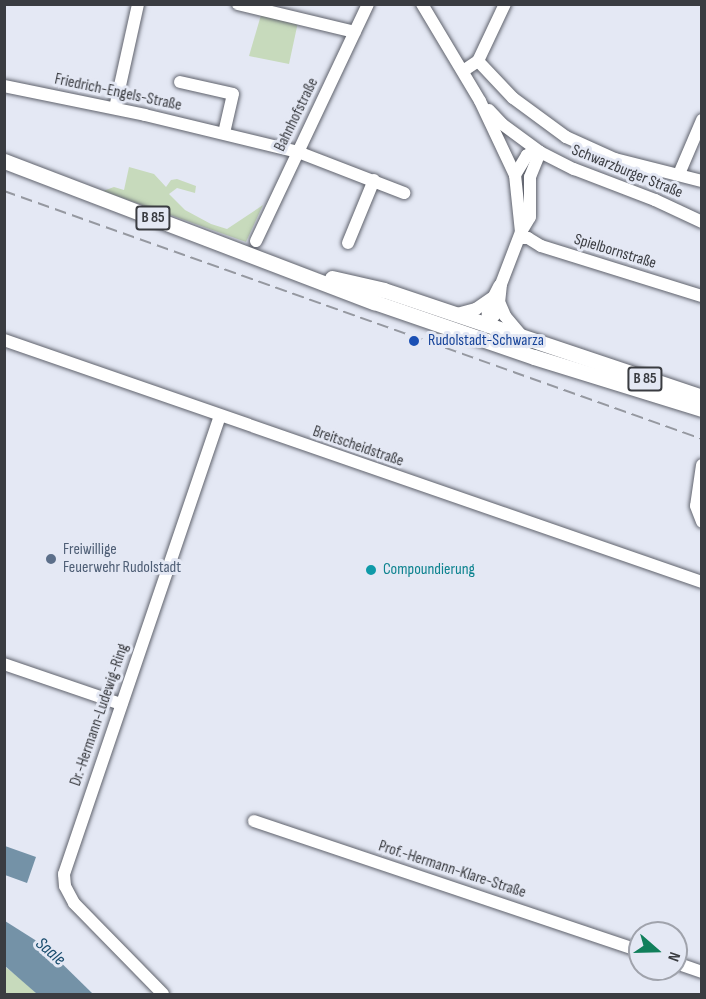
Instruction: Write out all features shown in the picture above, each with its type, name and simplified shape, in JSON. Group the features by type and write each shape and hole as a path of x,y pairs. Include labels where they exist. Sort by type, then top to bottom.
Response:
{"main road":[{"name":"B 85","path":"4,160 374,302 484,332 702,409"},
{"name":"B 85","path":"303,273 384,290 457,314 484,332 523,337 702,397"}],"street":[{"path":"115,108 138,4"},
{"path":"238,4 356,32"},
{"name":"Bahnhofstraße","path":"256,241 368,4"},
{"name":"Schwarzburger Straße","path":"422,4 480,100 515,175 521,235"},
{"path":"463,71 478,61 505,4"},
{"path":"478,61 513,98 566,137 615,159 679,174 702,182"},
{"name":"Friedrich-Engels-Straße","path":"180,82 233,94 225,133"},
{"name":"Friedrich-Engels-Straße","path":"4,86 115,108 298,152 404,193"},
{"name":"Schwarzburger Straße","path":"480,100 502,124 540,152 574,169 655,200 700,222"},
{"path":"679,174 702,120"},
{"path":"515,175 527,155 540,152"},
{"name":"Schwarzburger Straße","path":"496,301 530,217 530,177 540,152"},
{"path":"348,243 374,180"},
{"name":"Spielbornstraße","path":"521,235 541,246 702,296"},
{"path":"457,314 496,301"},
{"path":"484,332 496,315 496,301"},
{"path":"496,301 509,322 523,337"},
{"name":"Breitscheidstraße","path":"4,339 220,417 702,582"},
{"name":"Dr.-Hermann-Ludewig-Ring","path":"163,994 74,903 65,886 67,862 220,417"},
{"path":"702,465 696,506 702,522"},
{"path":"4,664 121,704"},
{"name":"Prof.-Hermann-Klare-Straße","path":"254,821 628,947"}],"green space":[{"path":"261,15 298,22 289,64 249,56"},
{"path":"129,167 154,174 166,187 171,180 177,179 196,186 195,193 177,188 169,194 185,210 211,224 227,229 263,205 246,242 103,191 114,187 124,190"},
{"path":"4,966 20,978 37,994 5,994"}],"water":[{"path":"5,846 36,857 27,883 5,875"},
{"name":"Saale","path":"5,921 43,945 93,994 37,994 5,966"}],"railway":[{"path":"4,191 702,439"}],"place":[{"name":"Rudolstadt-Schwarza","path":"414,341"},
{"name":"Freiwillige Feuerwehr Rudolstadt","path":"51,559"},
{"name":"Compoundierung","path":"371,570"}]}
